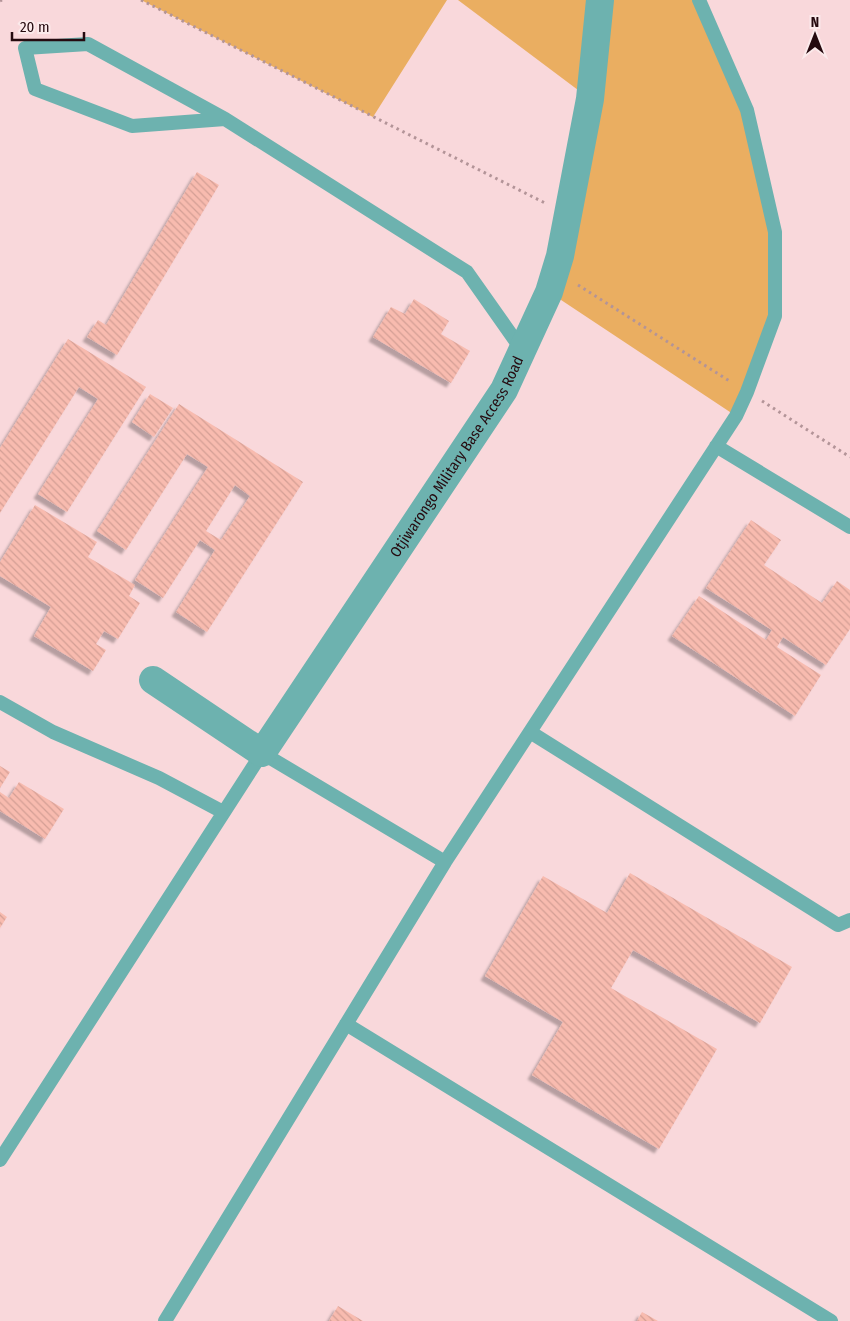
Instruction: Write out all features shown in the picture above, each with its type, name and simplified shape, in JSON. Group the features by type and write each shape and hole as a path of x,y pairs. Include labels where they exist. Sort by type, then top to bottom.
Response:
{"street":[{"name":"Otjiwarongo Military Base Access Road","path":"262,753 504,390 549,292 556,271 568,215 590,99 600,0"},
{"path":"153,680 262,753"}],"lane":[{"path":"164,1321 445,862 736,416 747,392 775,316 775,232 747,110 699,0"},
{"path":"225,119 132,126 35,89 26,48 88,44 225,119 467,272 522,350"},
{"path":"716,446 850,527"},
{"path":"0,702 53,732 160,778 223,812"},
{"path":"530,732 838,925 850,920"},
{"path":"0,1160 262,753 445,862"},
{"path":"346,1024 831,1321"}],"path":[{"path":"141,0 568,215"},
{"path":"556,271 850,457"}],"shaded area":[{"path":"141,0 447,0 373,117"},
{"path":"458,0 699,0 747,110 775,232 775,316 736,416 549,292 590,99"}],"building":[{"path":"197,172 219,185 117,355 87,337 98,320 106,325"},
{"path":"414,299 449,321 441,334 470,351 451,383 373,337 391,307 405,314"},
{"path":"68,339 146,387 67,512 38,494 98,399 79,387 0,513 0,448"},
{"path":"150,394 173,408 154,437 132,422"},
{"path":"179,404 303,482 207,632 176,612 215,550 200,540 163,598 135,580 208,467 187,454 126,550 97,531","holes":["235,485 250,496 221,540 206,531"]},
{"path":"35,505 97,542 88,557 135,585 129,596 140,603 118,639 104,631 96,644 106,650 93,671 34,636 51,607 0,576 0,562"},
{"path":"751,520 781,540 764,565 822,603 837,581 850,590 850,629 826,665 783,637 777,647 821,675 795,716 672,636 699,596 766,640 772,630 706,588"},
{"path":"0,766 10,772 0,788"},
{"path":"19,782 64,809 45,839 0,811 0,792 9,798"},
{"path":"630,873 792,967 760,1023 633,950 611,988 717,1049 659,1149 532,1075 563,1022 485,976 543,876 607,913"},
{"path":"0,912 7,917 0,928"},
{"path":"338,1306 363,1321 329,1321"},
{"path":"642,1312 658,1321 637,1321"}]}
